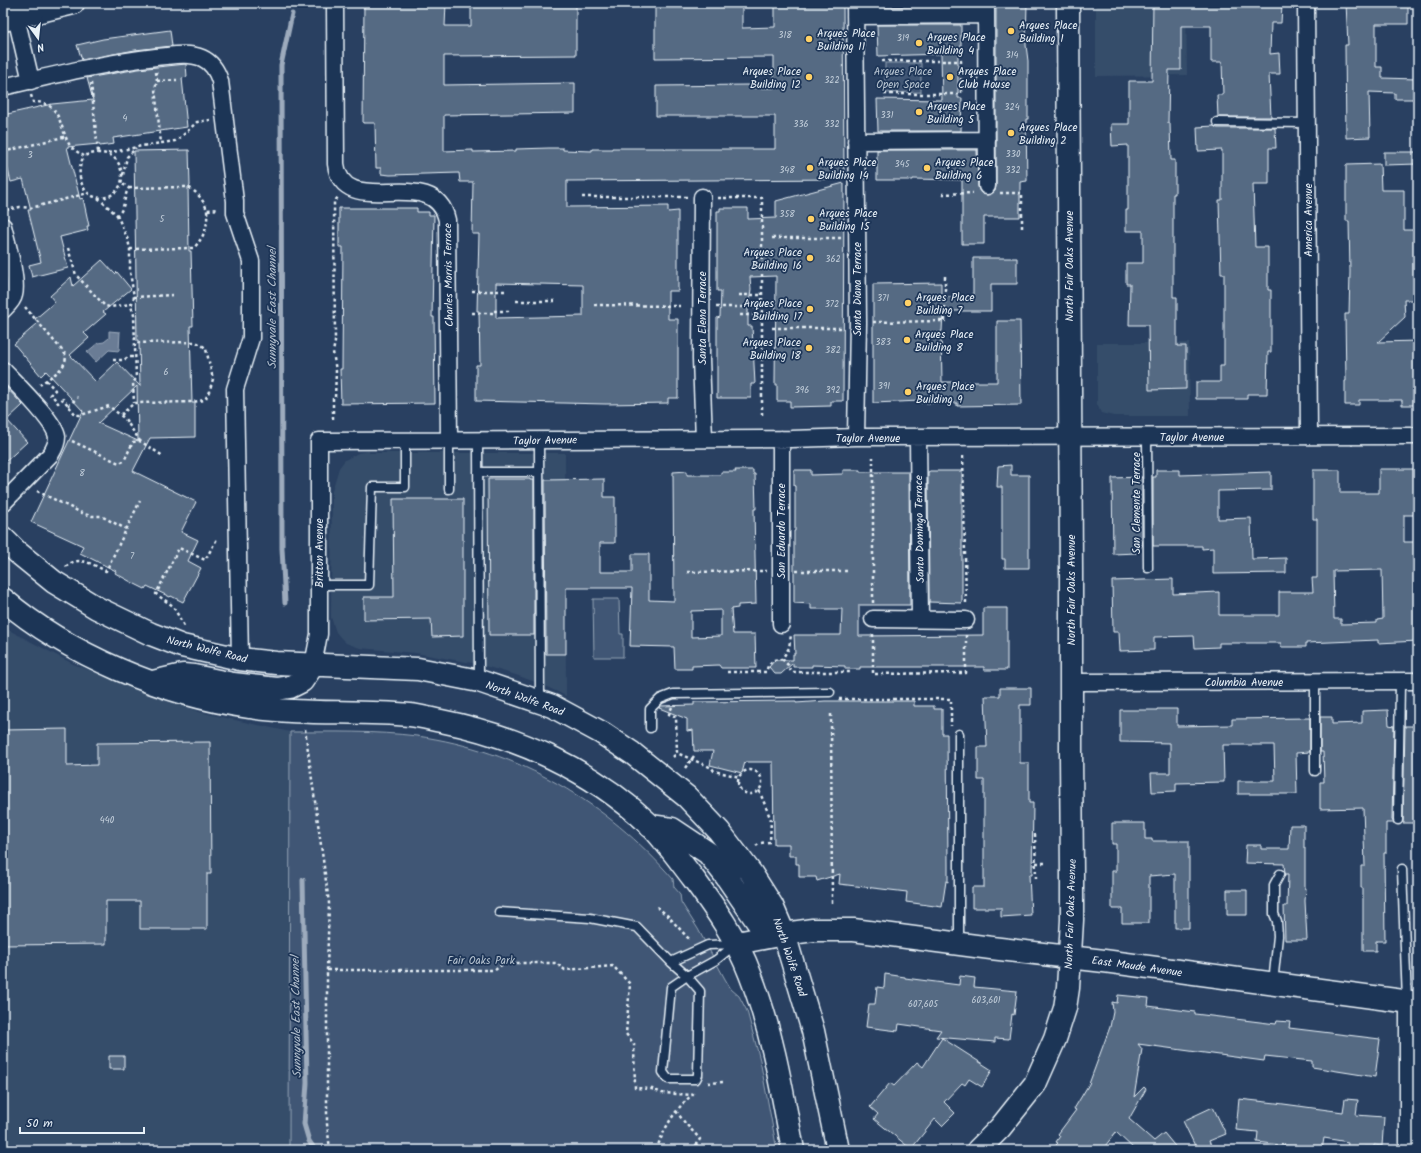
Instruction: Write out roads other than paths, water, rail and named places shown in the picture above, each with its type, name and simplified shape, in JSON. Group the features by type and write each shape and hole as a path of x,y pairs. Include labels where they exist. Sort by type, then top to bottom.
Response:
{"main road":[{"path":"11,13 73,3"},
{"name":"North Fair Oaks Avenue","path":"978,1150 986,1144 1036,1084 1055,1039 1065,1008 1070,957 1072,914 1068,3"},
{"name":"North Wolfe Road","path":"3,538 17,552 54,582 97,608 151,634 182,646 240,659 313,665 418,669 479,681 552,706 569,714 626,749 687,797 719,831 751,873 772,906 784,934 813,1031 838,1150"},
{"path":"3,599 26,617 65,643 109,665 151,682 206,699 250,707 302,711 411,715 471,727 502,736 550,756 600,786 626,805 650,826 709,899 737,943 750,974 767,1024 780,1079 793,1150"},
{"path":"151,682 183,675 232,684 277,689 290,687 302,681 313,665"},
{"path":"650,826 672,829 708,853 726,876 759,924 770,931 784,934"},
{"name":"East Maude Avenue","path":"737,943 813,930 853,930 1413,1002"}],"street":[{"name":"Charles Morris Terrace","path":"335,3 336,164 339,176 348,186 357,190 367,192 418,192 430,195 439,202 445,210 447,220 449,440"},
{"name":"America Avenue","path":"1306,3 1309,436"},
{"name":"Santa Diana Terrace","path":"856,437 858,325 855,10 986,9 987,186"},
{"path":"11,13 29,81"},
{"path":"3,87 90,68 175,55 192,55 201,57 209,62 220,81 234,208 251,261 252,335 235,389 240,659"},
{"path":"856,141 987,140"},
{"name":"Santa Elena Terrace","path":"701,198 701,359 704,439"},
{"path":"3,226 14,282 14,295 10,303 3,310"},
{"path":"3,370 51,424 57,438 56,447 51,454 3,503"},
{"name":"Taylor Avenue","path":"319,441 781,439 856,437 1418,436"},
{"name":"Santo Domingo Terrace","path":"918,438 920,619"},
{"name":"San Eduardo Terrace","path":"781,439 786,628"},
{"name":"Britton Avenue","path":"313,665 319,634 319,441"},
{"path":"873,619 966,620"},
{"name":"Columbia Avenue","path":"1071,682 1418,681"},
{"path":"1408,1150 1413,1002"}],"lane":[{"path":"1217,122 1307,123"},
{"name":"San Clemente Terrace","path":"1147,437 1148,568"},
{"path":"319,585 369,585 372,487 405,487 405,440"},
{"path":"449,440 449,489"},
{"path":"539,440 540,702"},
{"path":"478,441 479,681"},
{"path":"478,472 539,472"},
{"path":"1398,820 1400,681"},
{"path":"1315,682 1315,770"},
{"path":"650,728 650,709 656,702 668,695 683,693 830,692"},
{"path":"955,733 959,944"},
{"path":"1402,869 1413,1002"},
{"path":"1273,984 1278,936 1277,921 1274,914 1274,885 1280,874"},
{"path":"499,912 590,918 637,926 671,962 687,976 700,991 698,1075 696,1079 668,1079 663,1072 671,987 687,976 716,960 737,943"},
{"path":"671,962 708,945 737,943"}],"waterway":[{"name":"Sunnyvale East Channel","path":"285,603 282,548 281,65 292,14"},
{"name":"Sunnyvale East Channel","path":"303,880 307,1083 304,1124 309,1141 315,1150"}],"place":[{"name":"Arques Place Building 1","path":"1011,31"},
{"name":"Arques Place Building 11","path":"809,39"},
{"name":"Arques Place Building 4","path":"919,43"},
{"name":"Arques Place Building 12","path":"809,77"},
{"name":"Arques Place Club House","path":"950,77"},
{"name":"Arques Place Building 5","path":"919,112"},
{"name":"Arques Place Building 2","path":"1011,133"},
{"name":"Arques Place Building 14","path":"810,168"},
{"name":"Arques Place Building 6","path":"927,168"},
{"name":"Arques Place Building 15","path":"811,219"},
{"name":"Arques Place Building 16","path":"810,258"},
{"name":"Arques Place Building 7","path":"908,303"},
{"name":"Arques Place Building 17","path":"810,309"},
{"name":"Arques Place Building 8","path":"907,340"},
{"name":"Arques Place Building 18","path":"809,348"},
{"name":"Arques Place Building 9","path":"908,392"}],"park label":[{"name":"Arques Place Open Space","path":"903,77"},
{"name":"Fair Oaks Park","path":"481,960"}]}
